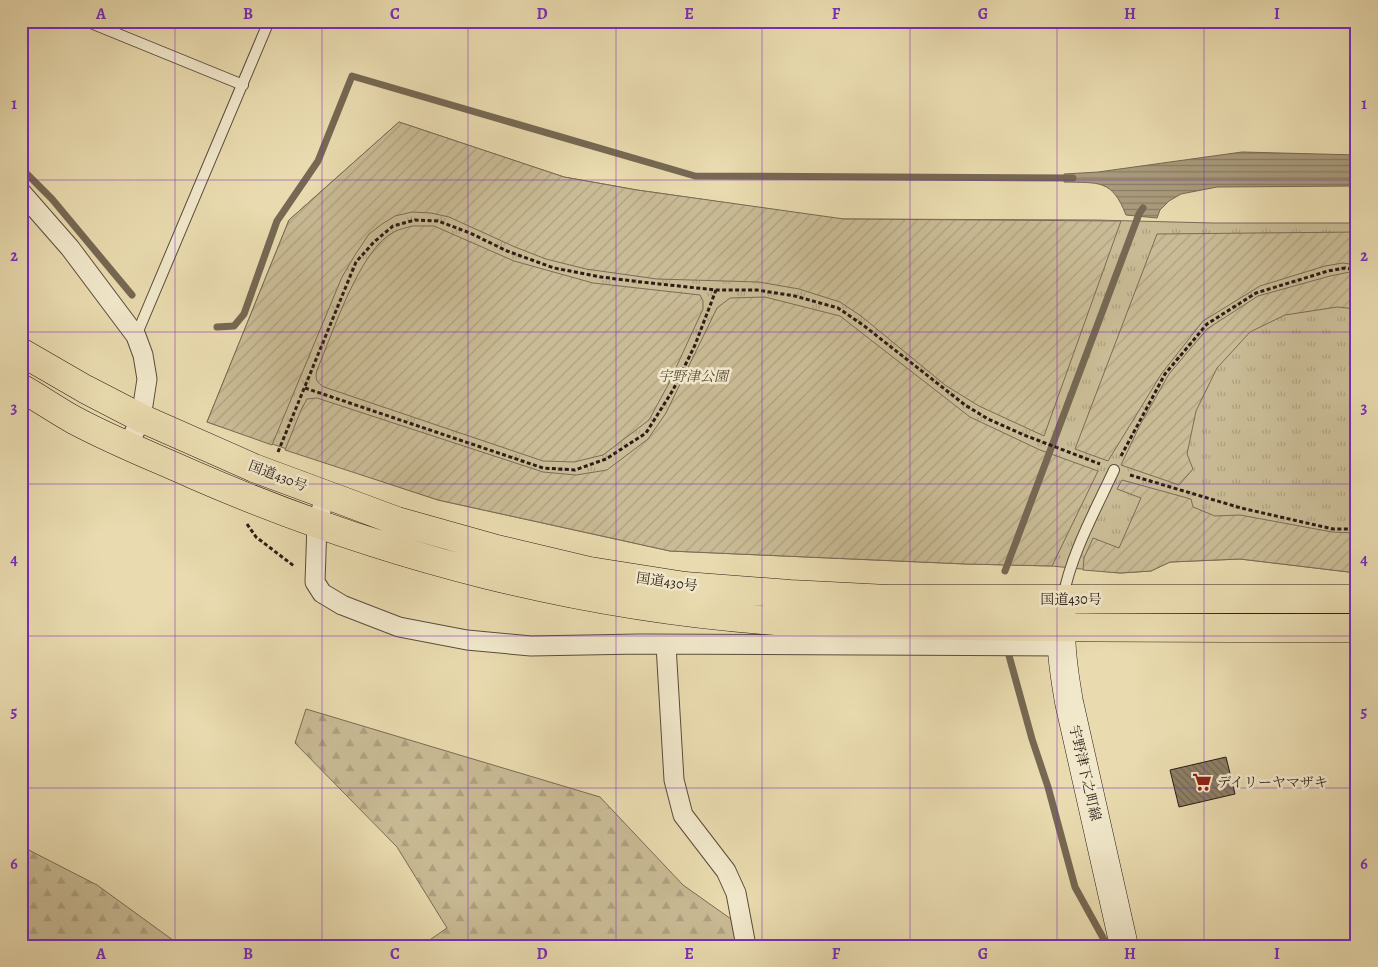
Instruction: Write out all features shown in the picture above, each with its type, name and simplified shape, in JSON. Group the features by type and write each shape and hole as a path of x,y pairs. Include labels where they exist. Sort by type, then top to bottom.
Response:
{"highway":[{"name":"国道430号","path":"21,352 85,389 141,418 254,468 397,521 493,548 590,571 685,586 790,594 888,598 1063,600 1357,599"},
{"name":"国道430号","path":"21,388 75,420 128,446 238,494 317,524 485,576 594,598 684,611 789,622 989,636 1060,637 1357,628"}],"main road":[{"name":"宇野津下之町線","path":"1063,600 1060,637 1068,702 1125,945"}],"street":[{"path":"21,192 70,248 136,336 143,355 148,379 141,418 128,446"},
{"path":"326,494 317,524 315,582 322,593 342,606 399,627 467,640 531,646 989,636"},
{"path":"666,644 674,780 683,815 726,871 736,893 746,946"}],"lane":[{"path":"86,21 243,85"},
{"path":"136,336 269,21"},
{"path":"1063,600 1066,583 1075,557 1114,470"}],"path":[{"path":"277,454 356,262 374,242 393,226 415,220 438,221 470,232 507,251 554,268 601,277 716,290 757,290 795,296 838,308 863,325 965,405 988,419 1103,465"},
{"path":"1357,270 1345,268 1328,271 1256,293 1207,324 1165,374 1114,470 1241,508 1333,529 1357,529"},
{"path":"305,388 543,468 575,470 606,459 646,433 673,390 695,345 716,290"},
{"path":"246,522 256,537 315,582"}],"green space":[{"name":"宇野津公園","path":"399,122 564,177 637,190 839,219 1357,223 1357,573 1240,559 1170,562 1151,571 1120,573 1052,566 670,551 438,500 207,422 289,220"},
{"path":"399,122 564,177 637,190 844,219 1121,221 1044,436 979,406 945,385 861,316 840,302 799,289 759,282 657,279 586,269 546,259 449,217 431,213 412,212 395,216 382,224 369,234 355,255 342,277 272,445 207,422 289,220"},
{"path":"412,226 434,226 514,261 593,283 700,295 703,301 703,309 668,385 649,420 603,455 574,462 543,461 321,385 317,380 317,370 348,294 359,273 370,255 382,241 396,231"},
{"path":"1357,232 1357,265 1343,263 1325,266 1260,286 1203,321 1162,373 1108,461 1075,449 1157,234"},
{"path":"1350,272 1357,273 1357,309 1337,307 1285,315 1250,332 1217,368 1196,411 1187,454 1193,469 1179,485 1121,465 1140,425 1169,374 1207,329 1258,296"},
{"path":"765,297 840,316 970,417 1040,450 1098,471 1052,566 670,551 438,500 285,450 307,399 317,398 543,472 576,475 607,470 648,439 666,413 717,308 730,298"},
{"path":"1122,480 1191,499 1193,507 1215,516 1240,515 1332,532 1357,533 1357,573 1240,559 1170,562 1151,571 1120,573 1083,570 1084,558 1093,538 1119,548 1141,498 1117,489"},
{"path":"306,709 600,797 683,885 731,919 737,946 421,946 447,928 397,847 295,743"},
{"path":"21,846 97,885 181,946 21,946"}],"shaded area":[{"path":"1242,152 1357,155 1357,186 1217,187 1181,194 1169,201 1160,210 1157,218 1126,215 1115,195 1103,185 1064,182 1064,174 1098,172"}],"building":[{"name":"デイリーヤマザキ","path":"1226,757 1235,794 1179,807 1170,770"}],"waterway":[{"path":"217,327 234,326 244,314 277,221 318,161 352,76 695,176 1073,178"},
{"path":"21,173 25,172 52,199 132,295"},
{"path":"1005,571 1139,214 1143,208"},
{"path":"1008,652 1075,887 1107,945"}],"place":[{"name":"デイリーヤマザキ","path":"1202,782"}]}
